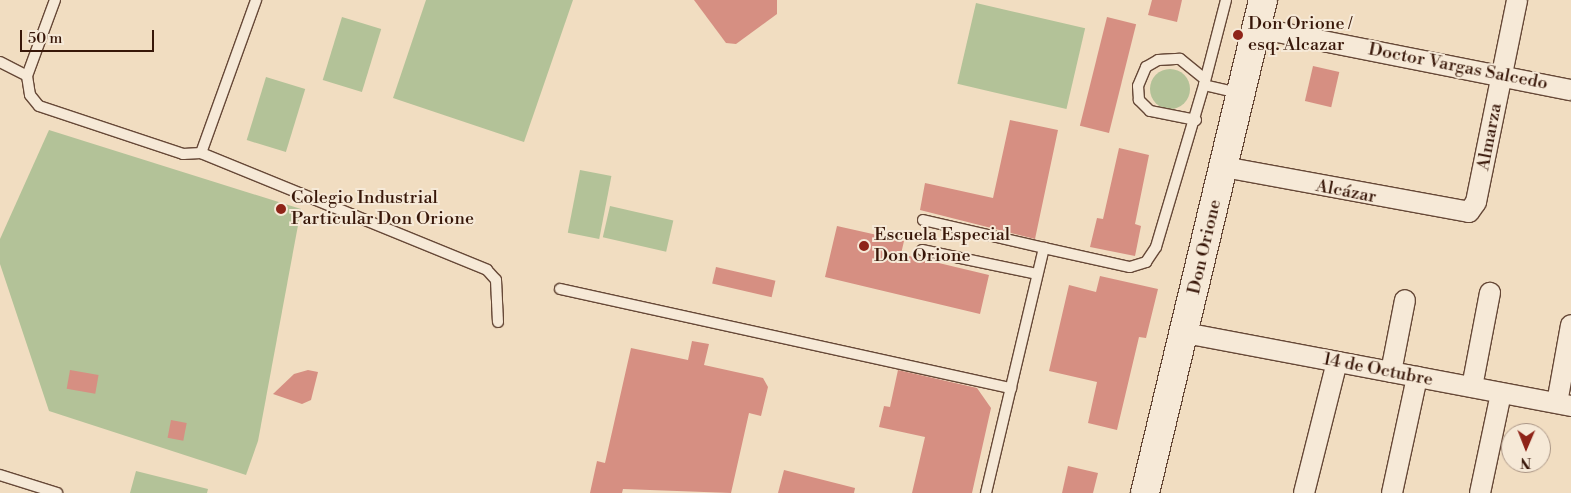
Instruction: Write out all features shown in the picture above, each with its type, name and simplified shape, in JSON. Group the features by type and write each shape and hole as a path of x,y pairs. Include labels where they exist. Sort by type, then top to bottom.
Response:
{"street":[{"name":"Don Orione","path":"1145,493 1185,333 1263,0"},
{"name":"Almarza","path":"1469,212 1476,202 1517,0"},
{"name":"Doctor Vargas Salcedo","path":"1256,28 1571,90"},
{"name":"Alcázar","path":"1224,167 1469,212"},
{"path":"1472,387 1490,293"},
{"path":"1391,372 1405,300"},
{"path":"1564,404 1571,325"},
{"name":"14 de Octubre","path":"1185,333 1564,404"},
{"path":"1304,493 1336,362"},
{"path":"1392,493 1417,377"},
{"path":"1480,493 1501,393"}],"lane":[{"path":"55,0 27,76 30,95 39,106 183,154 201,153 487,270 496,280 498,322"},
{"path":"201,153 256,0"},
{"path":"923,220 1130,267 1146,262 1156,247 1196,120 1226,0"},
{"path":"1196,120 1150,111 1139,100 1138,86 1146,67 1158,60 1180,59 1205,82 1241,94"},
{"path":"0,62 27,76"},
{"path":"986,493 1044,248"},
{"path":"922,250 1037,274"},
{"path":"560,289 1011,388"},
{"path":"0,475 57,493"}],"green space":[{"path":"426,0 573,0 524,142 393,98"},
{"path":"976,3 1085,28 1066,109 957,84"},
{"path":"342,17 381,29 362,92 323,80"},
{"path":"1170,69 1184,75 1190,89 1184,103 1170,109 1156,103 1150,89 1156,75"},
{"path":"266,77 305,89 286,152 247,140"},
{"path":"49,130 301,209 258,441 246,475 49,411 0,264 0,239"},
{"path":"580,170 611,176 599,239 568,233"},
{"path":"610,206 673,221 666,252 603,237"},
{"path":"136,471 208,489 207,493 130,493"}],"building":[{"path":"694,0 777,0 777,14 736,44 726,43"},
{"path":"1152,0 1182,0 1177,22 1148,15"},
{"path":"1107,17 1136,24 1109,133 1080,126"},
{"path":"1313,66 1339,72 1331,107 1305,101"},
{"path":"1010,120 1058,130 1035,239 920,210 925,183 993,198"},
{"path":"1119,148 1149,155 1135,224 1141,226 1135,256 1090,247 1097,218 1103,219"},
{"path":"837,226 904,241 901,254 989,275 980,314 825,277"},
{"path":"716,267 775,281 772,297 712,284"},
{"path":"1100,276 1158,289 1146,338 1139,337 1117,430 1088,423 1097,382 1049,371 1069,285 1096,292"},
{"path":"692,341 709,344 704,365 763,378 768,387 761,416 749,413 731,493 623,489 622,493 590,493 597,461 605,463 631,348 688,360"},
{"path":"70,370 99,375 95,394 67,389"},
{"path":"308,370 318,372 311,400 302,404 273,394 294,374"},
{"path":"898,370 977,388 991,408 972,493 912,493 925,437 879,427 884,406 890,407"},
{"path":"171,420 187,423 183,441 168,438"},
{"path":"1068,466 1098,473 1093,493 1062,493"},
{"path":"784,470 855,488 854,493 778,493"}],"place":[{"name":"Don Orione / esq. Alcazar","path":"1238,35"},
{"name":"Colegio Industrial Particular Don Orione","path":"281,209"},
{"name":"Escuela Especial Don Orione","path":"864,246"}]}
